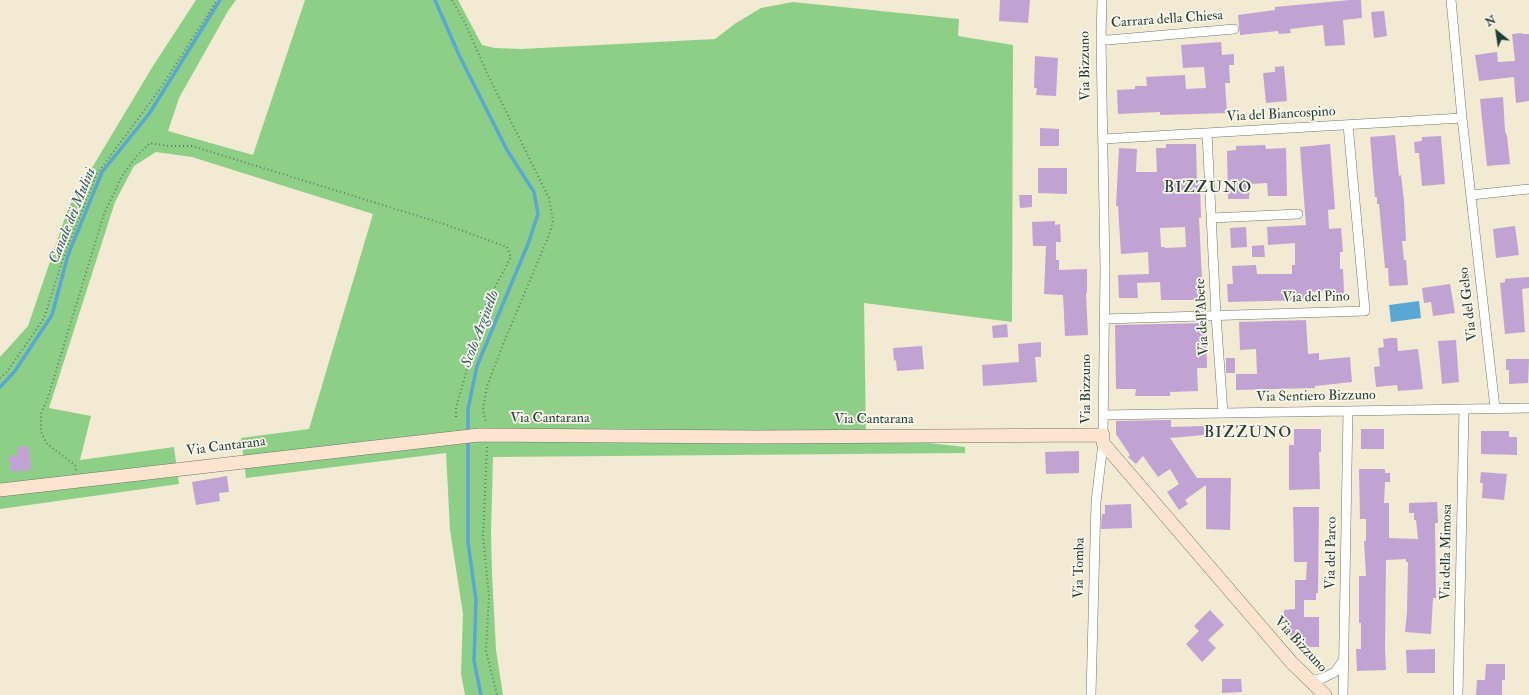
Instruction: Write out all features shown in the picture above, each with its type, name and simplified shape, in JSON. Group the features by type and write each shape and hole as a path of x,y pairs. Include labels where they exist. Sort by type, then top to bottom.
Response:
{"street":[{"name":"Via Bizzuno","path":"1102,0 1101,39 1105,269 1103,439 1292,662 1325,695"},
{"name":"Via del Gelso","path":"1451,0 1462,118 1495,408"},
{"name":"Carrara della Chiesa","path":"1101,39 1108,40 1234,29"},
{"name":"Via del Biancospino","path":"1103,139 1462,118"},
{"name":"Via del Pino","path":"1104,319 1365,311 1348,125"},
{"name":"Via dell'Abete","path":"1207,133 1216,315 1223,413"},
{"path":"1471,196 1529,189"},
{"path":"1212,218 1298,214"},
{"name":"Via Sentiero Bizzuno","path":"1103,415 1529,408"},
{"name":"Via della Mimosa","path":"1458,695 1464,409"},
{"name":"Via del Parco","path":"1343,695 1348,411"},
{"name":"Via Cantarana","path":"0,490 468,436 488,435 1103,439"},
{"name":"Via Tomba","path":"1091,695 1096,502 1103,439"},
{"path":"1310,681 1323,678 1335,672 1344,659"}],"path":[{"path":"0,378 7,372 44,318 63,259 97,174 160,89 217,0"},
{"path":"452,0 465,23 487,73 549,198 553,221 549,235 487,386 483,409 488,435 483,537 490,596 486,651 497,695"},
{"path":"78,481 75,465 47,444 41,432 40,414 48,397 104,214 122,176 137,156 150,143 169,146 192,146 444,224 507,247 511,257 485,306 456,408 456,420"}],"green space":[{"path":"196,0 236,0 228,11 179,98 168,131 253,155 305,0 458,0 482,45 495,48 521,49 715,39 736,23 761,8 793,2 959,19 958,36 1013,45 1012,322 864,303 866,436 965,447 965,453 493,457 491,532 492,574 496,650 503,695 465,695 461,674 463,614 450,530 446,453 246,478 241,438 309,429 373,214 192,157 156,152 134,166 115,202 49,408 91,416 80,460 174,447 179,484 0,509 0,357 28,326 69,206 153,66"}],"water":[{"path":"1419,301 1421,318 1391,322 1389,305"}],"building":[{"path":"1000,0 1030,0 1028,23 999,21"},
{"path":"1361,0 1362,18 1343,20 1345,45 1325,46 1323,25 1290,29 1291,33 1279,34 1278,31 1240,35 1238,15 1275,10 1275,7"},
{"path":"1384,11 1387,36 1374,38 1371,12"},
{"path":"1512,34 1529,34 1529,101 1516,103 1514,77 1479,81 1475,55 1497,52 1498,62 1515,61"},
{"path":"1221,42 1222,55 1234,54 1234,65 1229,65 1230,83 1225,83 1227,113 1160,115 1160,112 1118,114 1117,90 1135,89 1135,86 1147,86 1146,77 1185,75 1186,89 1206,88 1204,67 1183,68 1181,45"},
{"path":"1035,56 1058,58 1056,96 1036,95 1037,88 1034,88"},
{"path":"1284,66 1287,101 1266,103 1263,73 1275,72 1275,67"},
{"path":"1503,97 1505,131 1507,136 1510,164 1487,166 1480,99"},
{"path":"1040,128 1059,129 1059,146 1040,146"},
{"path":"1395,135 1399,176 1401,175 1404,201 1406,241 1402,241 1404,260 1406,260 1408,285 1389,286 1388,268 1385,268 1379,204 1377,204 1377,197 1375,197 1370,137"},
{"path":"1441,136 1445,184 1422,186 1419,153 1415,153 1414,142 1422,141 1422,137"},
{"path":"1166,144 1196,144 1197,184 1200,184 1201,218 1199,218 1203,300 1161,300 1160,282 1137,283 1138,298 1119,298 1118,275 1149,274 1148,252 1121,254 1118,206 1116,206 1119,148 1137,149 1136,172 1157,172 1156,148 1166,148","holes":["1185,227 1186,247 1161,247 1160,228"]},
{"path":"1330,144 1335,209 1328,210 1329,229 1341,228 1343,252 1340,252 1340,269 1343,269 1344,293 1327,294 1327,291 1307,292 1307,300 1228,302 1227,284 1233,284 1232,266 1256,265 1257,274 1292,274 1292,265 1295,265 1295,243 1268,245 1267,227 1306,225 1300,147"},
{"path":"1265,145 1266,149 1286,148 1287,196 1268,196 1267,183 1250,184 1249,199 1228,199 1227,151 1236,150 1236,146"},
{"path":"1038,168 1067,168 1067,194 1038,193"},
{"path":"1019,195 1032,195 1032,207 1020,208"},
{"path":"1055,221 1055,225 1060,224 1061,242 1056,242 1056,260 1059,260 1059,270 1087,269 1086,293 1088,335 1065,336 1063,295 1044,294 1046,246 1033,246 1032,222"},
{"path":"1515,226 1519,255 1496,258 1493,229"},
{"path":"1246,227 1247,247 1231,248 1230,228"},
{"path":"1264,245 1265,257 1252,257 1252,246"},
{"path":"1529,277 1529,288 1522,289 1525,332 1505,334 1500,283 1505,282 1505,279"},
{"path":"1450,284 1455,313 1433,316 1431,302 1424,303 1422,288"},
{"path":"1306,320 1308,354 1319,353 1319,360 1350,357 1352,382 1315,386 1315,388 1236,390 1236,374 1257,374 1256,349 1240,350 1239,322"},
{"path":"1206,323 1207,368 1197,368 1198,391 1170,392 1170,396 1135,396 1136,389 1116,389 1115,325"},
{"path":"1007,324 1008,337 993,338 992,326"},
{"path":"1397,338 1398,351 1418,349 1423,389 1398,391 1397,385 1376,387 1374,367 1380,366 1378,348 1384,347 1383,339"},
{"path":"1456,340 1459,382 1442,384 1438,341"},
{"path":"1041,342 1041,357 1035,357 1037,382 983,386 982,365 1019,362 1018,344"},
{"path":"922,346 924,369 897,371 896,360 894,361 893,348"},
{"path":"1226,358 1235,358 1235,373 1226,373"},
{"path":"1506,359 1529,359 1528,383 1509,384 1509,370 1506,370"},
{"path":"1171,420 1171,427 1204,426 1204,435 1170,438 1197,478 1231,478 1230,530 1206,529 1206,485 1185,500 1188,504 1179,510 1167,492 1179,484 1170,469 1158,477 1143,456 1136,464 1128,457 1130,455 1116,434 1116,421"},
{"path":"1294,429 1321,429 1321,452 1319,452 1320,489 1289,490 1289,445 1294,445"},
{"path":"1361,429 1384,429 1384,449 1361,449"},
{"path":"1481,431 1509,431 1509,437 1517,437 1517,455 1481,454"},
{"path":"29,446 31,470 11,472 9,456 18,455 17,447"},
{"path":"1079,451 1079,473 1046,474 1045,452"},
{"path":"1359,469 1385,469 1385,473 1390,473 1390,482 1385,482 1384,503 1389,503 1389,538 1418,539 1416,520 1414,520 1414,513 1409,513 1409,503 1437,502 1438,523 1435,523 1436,598 1433,598 1431,634 1405,632 1408,562 1406,562 1406,559 1386,560 1386,670 1357,671 1356,649 1361,649 1361,623 1359,623 1359,576 1366,576 1364,541 1366,541 1366,519 1360,519"},
{"path":"1481,472 1507,474 1504,500 1482,498 1483,483 1480,483"},
{"path":"227,476 229,492 219,493 220,501 196,505 192,482"},
{"path":"1131,504 1132,528 1101,529 1102,514 1105,514 1105,505"},
{"path":"1293,507 1319,507 1318,593 1316,593 1316,600 1304,600 1304,617 1319,617 1319,647 1300,647 1300,642 1295,642 1295,636 1290,636 1290,626 1284,626 1284,610 1295,609 1295,580 1306,580 1307,562 1294,562"},
{"path":"1210,610 1224,625 1208,640 1216,648 1202,662 1186,644 1199,631 1194,626"},
{"path":"1435,649 1435,673 1407,673 1406,650"},
{"path":"1486,664 1505,664 1505,680 1502,680 1502,695 1476,695 1477,680 1485,680"},
{"path":"1222,679 1241,679 1242,692 1222,693"}],"waterway":[{"name":"Canale dei Mulini","path":"0,387 15,371 52,315 68,255 102,172 149,114 220,0"},
{"name":"Scolo Arginello","path":"435,0 459,55 507,150 534,192 538,214 528,244 477,366 468,409 468,433"},
{"name":"Scolo Arginello","path":"468,440 468,542 476,600 474,661 481,695"}],"district":[{"name":"BIZZUNO","path":"1208,189"},
{"name":"BIZZUNO","path":"1248,434"}]}
